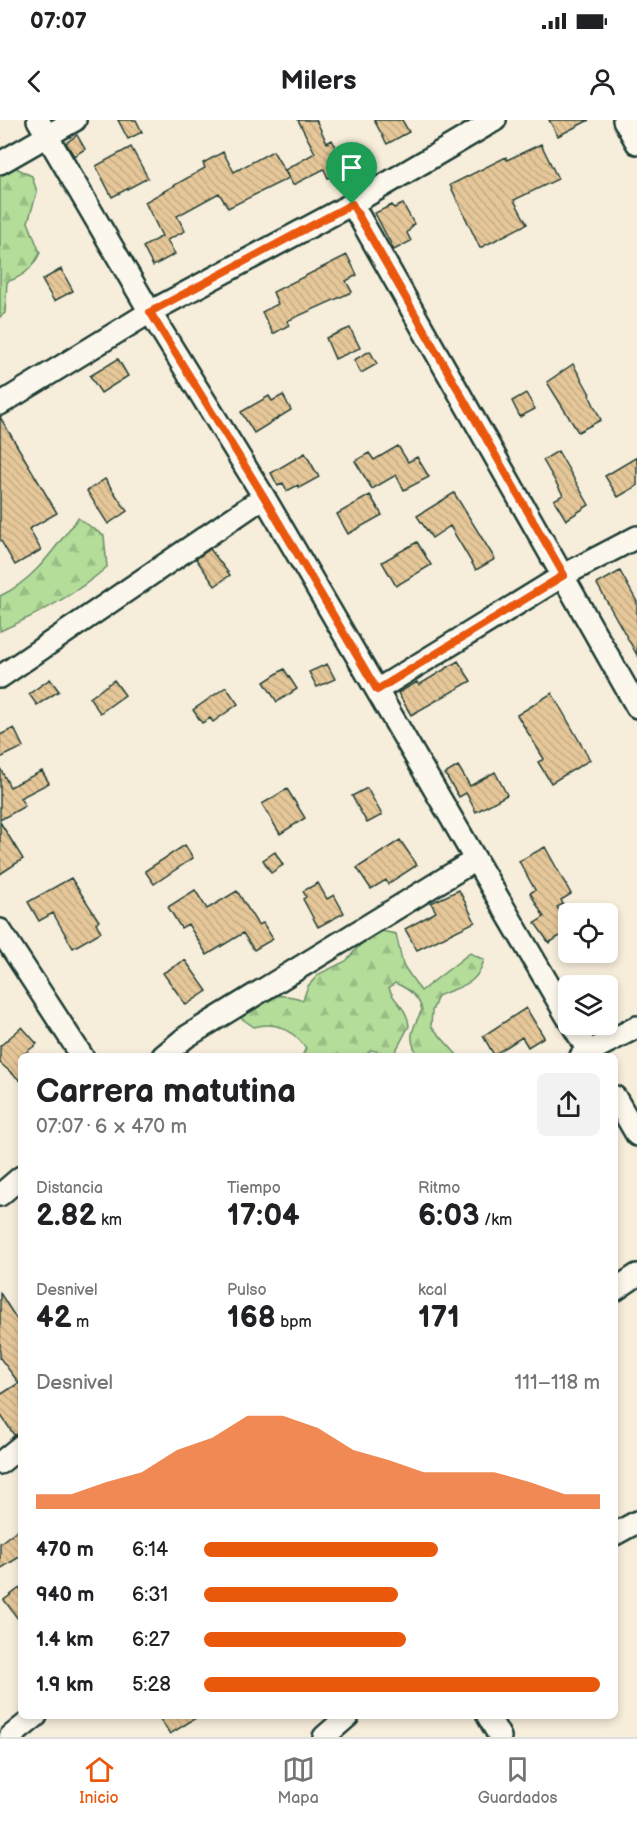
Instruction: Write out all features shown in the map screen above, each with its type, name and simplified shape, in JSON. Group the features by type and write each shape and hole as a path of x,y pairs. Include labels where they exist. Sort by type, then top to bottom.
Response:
{"street":[{"path":"0,163 42,127 75,120"},
{"path":"0,405 150,312 352,204 495,120"},
{"path":"624,120 637,143"},
{"path":"42,127 150,312 264,497 558,1001"},
{"path":"352,204 637,707"},
{"path":"0,677 264,497"},
{"path":"377,690 564,575 637,537"},
{"path":"166,1053 186,1036 475,860"},
{"path":"0,930 80,1053"},
{"path":"589,1053 637,1027"},
{"path":"578,1035 586,1053"},
{"path":"618,1102 637,1135"},
{"path":"0,1195 18,1180"},
{"path":"618,1288 637,1275"},
{"path":"0,1463 18,1448"},
{"path":"618,1532 637,1522"},
{"path":"10,1737 32,1719"},
{"path":"324,1737 345,1719"},
{"path":"490,1719 500,1737"}],"green space":[{"path":"4,162 32,176 37,192 28,222 40,253 27,271 7,282 5,313 0,317 0,163"},
{"path":"78,518 104,536 107,567 56,603 0,631 0,596 34,572"},
{"path":"381,931 396,934 403,965 421,991 470,953 484,960 477,975 467,984 438,996 432,1011 431,1026 455,1053 417,1053 412,1033 422,1010 412,993 395,983 389,988 404,1010 409,1026 395,1052 392,1053 371,1050 368,1053 304,1053 306,1048 289,1031 270,1025 254,1027 241,1018 244,1003 280,996 303,1000 308,986 319,974 346,961 367,937"}],"building":[{"path":"118,120 136,120 142,132 128,139"},
{"path":"298,120 316,120 327,143 332,140 347,168 328,178 324,169 293,185 285,170 315,153"},
{"path":"374,120 402,120 409,132 387,144"},
{"path":"549,120 589,120 558,136"},
{"path":"77,135 85,149 74,156 66,143"},
{"path":"541,144 558,179 514,200 527,224 480,248 450,185 506,157 507,160"},
{"path":"131,147 148,178 112,197 96,166"},
{"path":"273,151 289,178 228,208 219,193 177,216 185,231 167,240 175,254 153,266 143,247 162,236 145,202 205,168 203,163 223,152 234,172"},
{"path":"403,204 414,224 407,233 411,241 394,250 375,213 392,205 394,208"},
{"path":"347,255 357,275 346,281 352,292 287,321 289,325 273,334 262,312 278,304 273,292"},
{"path":"61,269 73,291 54,301 42,280"},
{"path":"350,328 360,348 335,359 326,338"},
{"path":"370,351 377,364 361,373 354,360"},
{"path":"118,359 128,376 101,393 90,376"},
{"path":"573,364 601,420 578,432 547,382"},
{"path":"526,393 535,409 520,417 512,401"},
{"path":"283,395 291,410 254,433 241,412 269,396 272,401"},
{"path":"0,417 57,513 29,529 41,550 15,565 0,539"},
{"path":"398,446 408,462 417,457 429,477 404,490 396,475 372,489 355,461 369,453 374,460"},
{"path":"558,451 589,505 566,520 554,500 563,495 543,460"},
{"path":"305,453 319,477 299,488 298,485 287,491 283,483 278,486 271,473"},
{"path":"637,457 637,486 618,497 605,476"},
{"path":"105,479 127,511 108,524 87,491"},
{"path":"454,493 495,559 476,570 450,526 432,538 417,516"},
{"path":"370,495 382,515 348,534 337,514"},
{"path":"417,542 431,565 396,586 382,562"},
{"path":"210,549 230,575 215,586 196,559"},
{"path":"620,571 637,602 637,655 597,584"},
{"path":"458,661 471,681 411,715 398,693 417,682 419,685"},
{"path":"327,664 335,679 317,687 309,672"},
{"path":"284,669 297,689 277,702 264,682"},
{"path":"50,679 59,691 37,705 29,694"},
{"path":"114,680 125,695 100,713 90,698"},
{"path":"226,687 238,704 213,722 210,718 202,723 193,710"},
{"path":"552,693 590,760 551,783 538,762 544,759 517,715"},
{"path":"14,728 23,747 0,758 0,735"},
{"path":"458,766 470,786 495,772 507,795 476,812 466,793 459,797 445,774"},
{"path":"0,768 10,787 42,771 49,783 20,798 25,806 0,820"},
{"path":"367,788 382,815 367,823 352,796"},
{"path":"287,789 305,818 280,834 262,804"},
{"path":"0,822 23,859 0,874"},
{"path":"400,840 417,865 388,884 386,880 371,889 357,868"},
{"path":"185,845 193,858 154,884 145,871"},
{"path":"545,847 571,894 561,900 562,903 558,903 558,937 549,943 535,923 544,917 530,893 535,890 519,861"},
{"path":"275,852 283,865 271,873 263,860"},
{"path":"71,878 99,921 96,923 101,932 73,948 53,913 39,921 28,902"},
{"path":"318,883 327,899 334,895 344,913 318,927 303,899 306,897 303,891"},
{"path":"195,890 207,909 237,891 258,925 263,923 273,939 254,950 243,933 207,955 188,924 181,928 168,907"},
{"path":"459,890 475,922 417,950 405,929 436,912 431,903"},
{"path":"185,960 207,991 186,1005 163,973"},
{"path":"526,1008 544,1037 528,1047 522,1037 497,1053 493,1053 483,1036"},
{"path":"22,1027 37,1044 25,1053 18,1053 18,1078 0,1063 0,1046"},
{"path":"0,1293 18,1321 18,1382 0,1358"},
{"path":"18,1384 18,1434 14,1435 0,1414 0,1395"},
{"path":"18,1529 18,1558 0,1569 0,1543"},
{"path":"18,1589 18,1619 4,1600"},
{"path":"160,1719 194,1719 170,1734"}],"route":[{"path":"352,204 564,575 377,690 264,497 150,312 352,204"}]}
